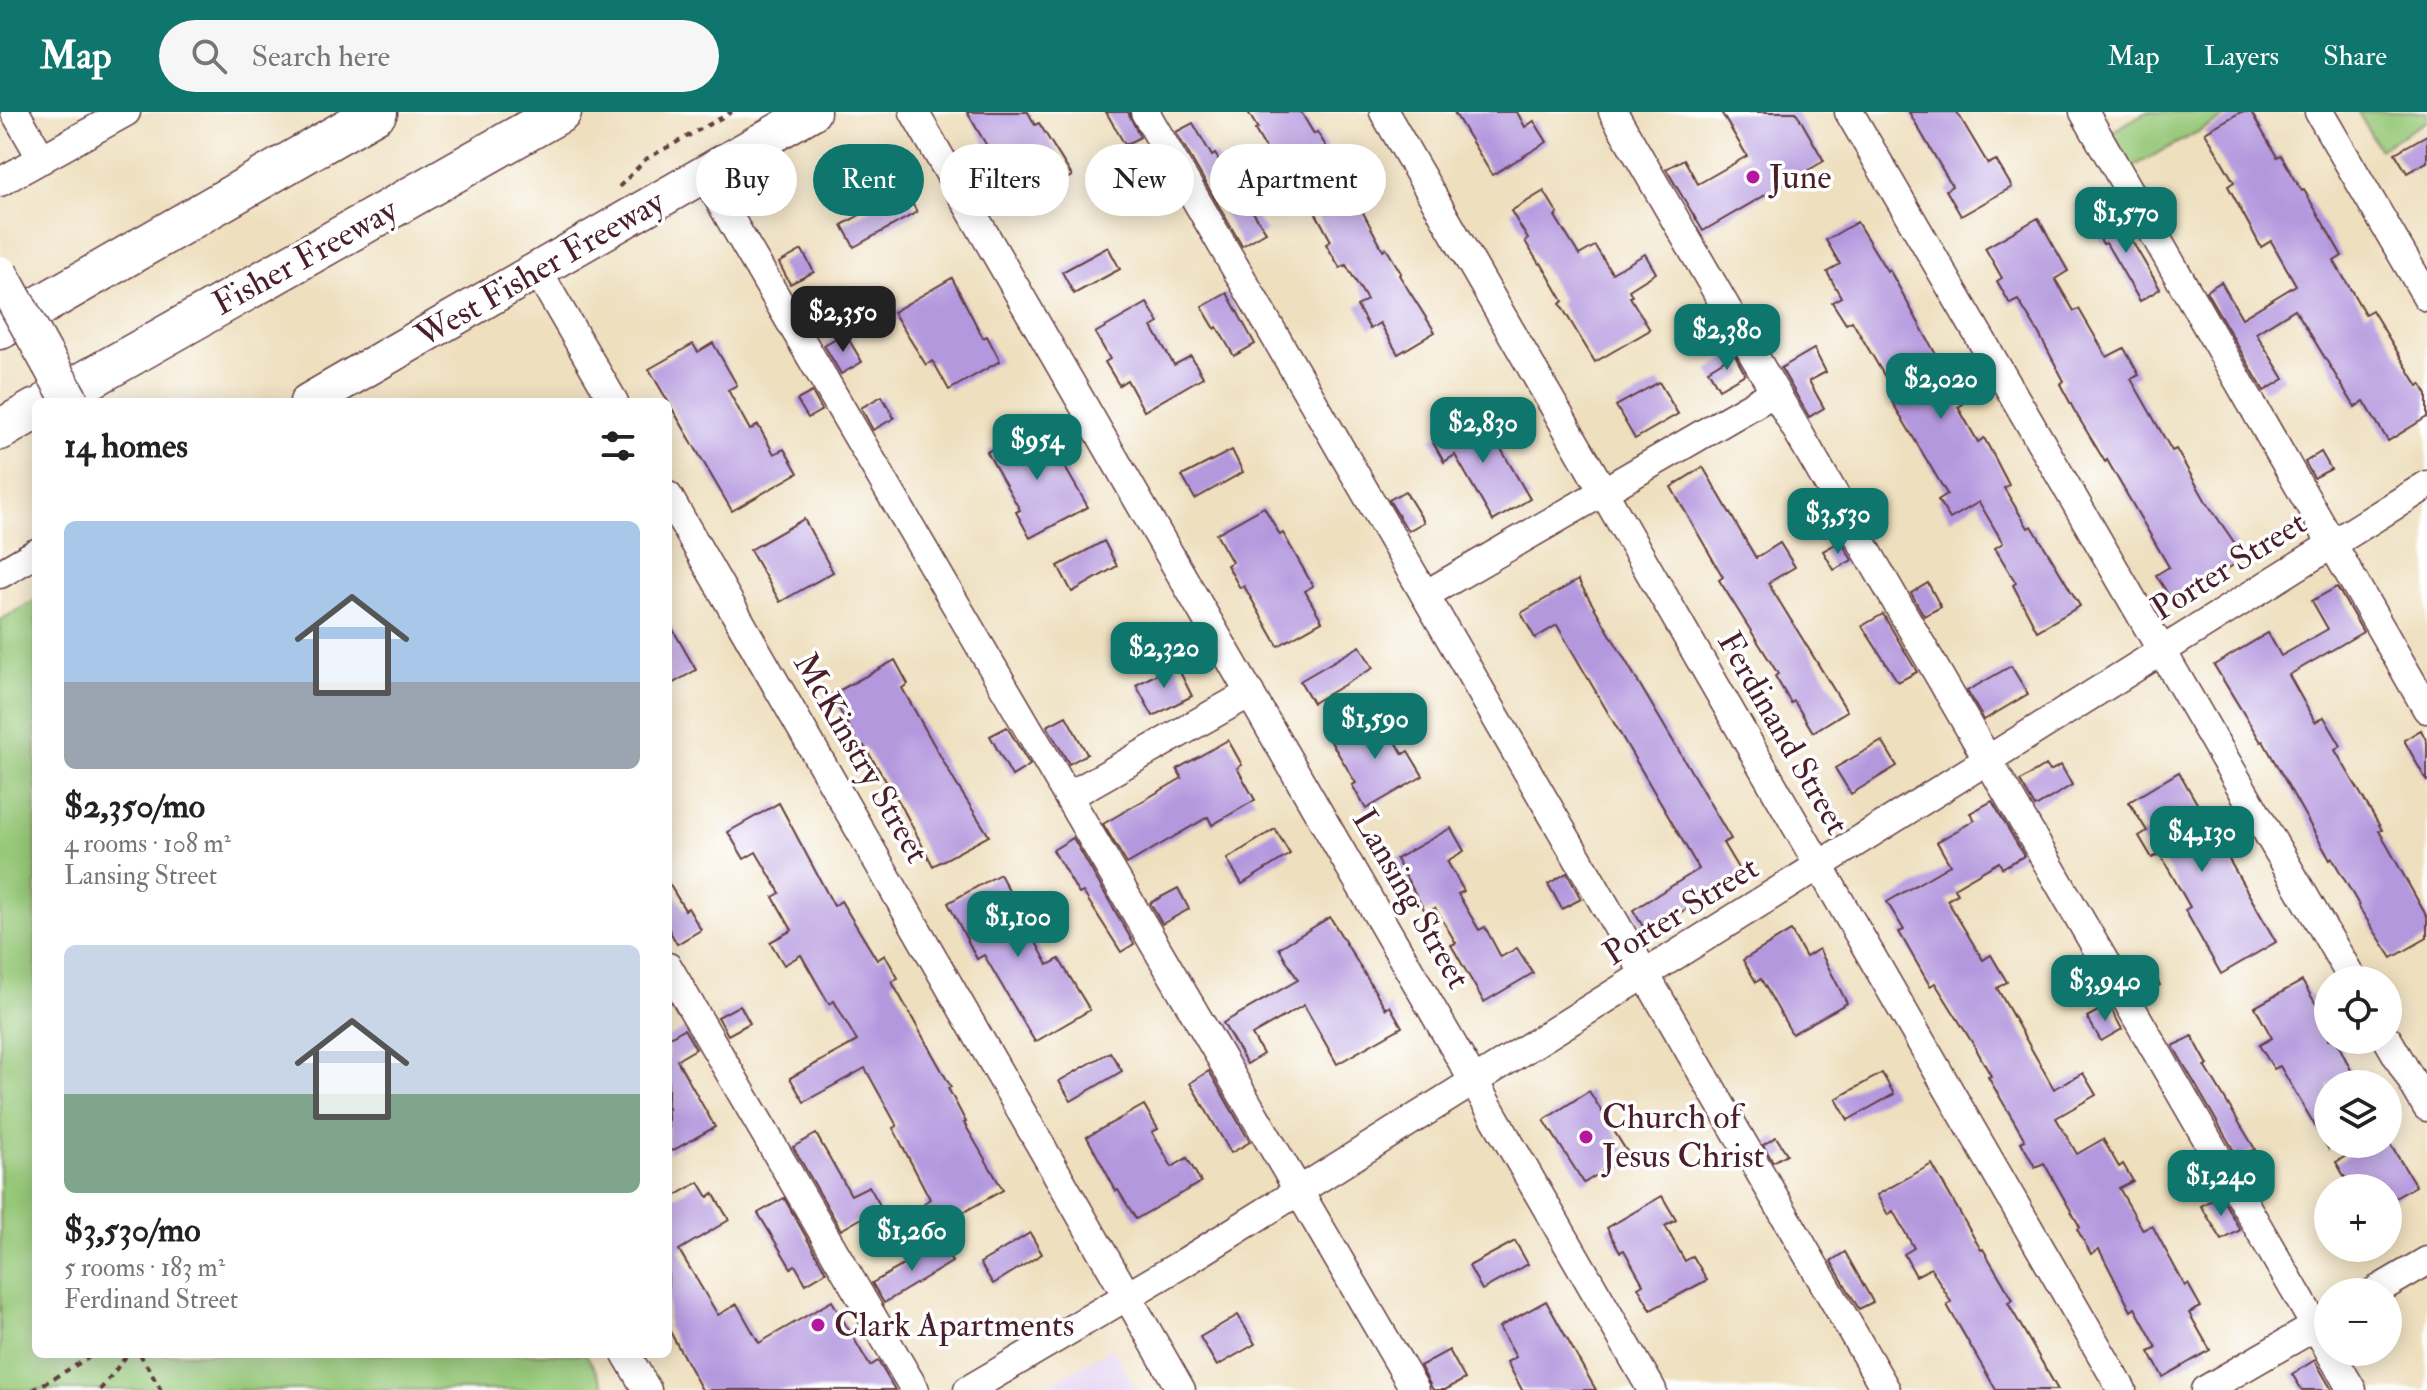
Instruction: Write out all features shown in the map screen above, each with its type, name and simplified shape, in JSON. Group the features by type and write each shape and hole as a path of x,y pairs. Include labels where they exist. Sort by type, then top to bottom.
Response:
{"highway":[{"path":"0,329 377,112"},
{"name":"Fisher Freeway","path":"56,398 561,112"},
{"path":"0,430 32,411"}],"main road":[{"name":"West Fisher Freeway","path":"756,144 812,112"},
{"name":"West Fisher Freeway","path":"315,398 696,179"},
{"path":"0,274 69,398"}],"street":[{"path":"0,119 15,112 42,159"},
{"path":"0,182 126,112"},
{"name":"Lansing Street","path":"914,112 1652,1390"},
{"path":"1145,112 1886,1390"},
{"name":"Ferdinand Street","path":"1384,112 2122,1390"},
{"path":"1613,112 2314,1317"},
{"path":"1849,112 2345,966"},
{"path":"2084,112 2427,709"},
{"path":"2319,112 2427,297"},
{"path":"729,216 1415,1390"},
{"path":"537,270 612,398"},
{"path":"1425,595 1775,392"},
{"name":"Porter Street","path":"968,1390 1300,1191 2427,485"},
{"name":"McKinstry Street","path":"672,503 1181,1390"},
{"path":"0,574 32,555"},
{"path":"1069,796 1250,693"},
{"path":"672,974 915,1390"},
{"path":"2396,1054 2427,1107"},
{"path":"2398,1278 2427,1261"},
{"path":"2205,1390 2314,1341"},
{"path":"628,1358 647,1390"},
{"path":"2340,1366 2352,1390"}],"path":[{"path":"646,159 732,112"},
{"path":"33,1390 88,1358"},
{"path":"100,1390 125,1358"},
{"path":"142,1358 161,1390"}],"shaded area":[{"path":"1112,1348 1137,1390 1039,1390"}],"green space":[{"path":"2146,112 2235,112 2125,171 2106,135"},
{"path":"2358,112 2427,112 2427,121 2379,149"},
{"path":"32,602 32,1358 588,1358 607,1390 0,1390 0,620"}],"building":[{"path":"967,112 1028,112 1052,144 986,144"},
{"path":"1106,112 1128,112 1140,137 1124,144"},
{"path":"1248,112 1301,112 1314,134 1317,132 1325,144 1263,144 1255,130 1258,129"},
{"path":"1454,112 1517,112 1525,127 1534,121 1547,142 1492,175"},
{"name":"June","path":"1721,112 1796,112 1824,161 1703,231 1666,169 1684,159 1698,184 1747,156"},
{"path":"1909,112 1957,112 1988,164 1996,160 2012,187 1961,216 1946,190 1952,186"},
{"path":"2241,112 2251,112 2277,157 2281,155 2342,256 2334,261 2365,314 2372,310 2418,386 2421,384 2427,395 2427,417 2388,441 2364,401 2355,407 2295,309 2256,333 2284,379 2264,391 2206,291 2221,282 2242,318 2296,285 2271,241 2261,247 2228,186 2234,182 2205,132"},
{"path":"1193,123 1210,153 1210,191 1194,163 1194,144 1183,144 1176,132"},
{"path":"2427,135 2427,162 2407,173 2395,153"},
{"path":"1544,191 1579,255 1595,246 1612,273 1645,254 1656,273 1629,290 1650,330 1595,362 1511,211"},
{"path":"2114,210 2160,289 2140,301 2106,243 2103,244 2091,224"},
{"path":"858,216 910,216 854,247 842,225"},
{"path":"1225,216 1256,216 1266,232 1242,246"},
{"path":"1317,216 1365,216 1435,332 1398,354 1380,323 1370,329 1357,306 1367,300 1346,265 1340,268 1326,244 1331,241"},
{"path":"2038,218 2068,271 2055,279 2074,311 2079,309 2107,357 2124,348 2139,375 2131,379 2172,451 2176,449 2205,500 2245,558 2173,602 2156,575 2169,567 2074,410 2060,384 2064,381 2038,332 2018,300 2010,304 1997,281 2002,278 1985,248"},
{"path":"1857,222 1887,271 1889,269 1963,404 1958,407 1978,442 1984,438 2009,485 2004,488 2028,528 2032,526 2080,606 2037,631 2013,585 2016,583 1995,548 2003,543 1979,502 1950,519 1938,500 1947,494 1892,402 1898,399 1852,321 1846,324 1832,302 1841,297 1827,272 1840,264 1826,240"},
{"path":"1108,247 1120,269 1074,294 1062,272"},
{"path":"802,250 814,272 790,284 779,263"},
{"path":"952,278 983,338 987,336 1000,361 949,390 933,361 926,365 893,312"},
{"path":"1227,293 1255,344 1234,356 1202,307"},
{"path":"1147,303 1159,323 1152,327 1174,365 1191,356 1203,377 1144,411 1127,380 1119,385 1105,362 1110,359 1095,333"},
{"path":"845,333 862,362 841,374 824,345"},
{"path":"713,343 737,385 728,390 750,430 758,425 774,454 784,449 798,473 732,511 672,408 672,398 666,398 649,369 693,344 698,352"},
{"path":"1814,349 1826,372 1809,381 1824,408 1809,417 1781,368"},
{"path":"1734,354 1745,374 1719,389 1708,370"},
{"path":"1659,382 1678,414 1635,439 1616,406"},
{"path":"812,392 822,410 808,418 797,400"},
{"path":"882,396 894,418 873,430 861,408"},
{"path":"1476,412 1530,499 1493,521 1455,455 1444,462 1431,439"},
{"path":"1036,426 1050,452 1055,450 1088,507 1030,538 1016,512 1020,510 987,452"},
{"path":"1232,450 1243,472 1195,499 1182,476"},
{"path":"2321,452 2331,469 2314,478 2305,462"},
{"path":"1703,467 1756,558 1780,543 1795,567 1768,583 1847,711 1813,732 1794,701 1791,703 1775,676 1778,674 1719,580 1723,577 1671,487"},
{"path":"1405,491 1424,522 1408,531 1389,500"},
{"path":"1264,507 1280,535 1283,533 1313,586 1305,591 1322,621 1278,646 1244,586 1240,588 1227,565 1232,562 1216,534"},
{"path":"804,519 833,572 780,602 750,550"},
{"path":"1104,541 1117,566 1072,592 1058,566"},
{"path":"1841,541 1852,560 1834,570 1823,551"},
{"path":"1578,580 1731,839 1723,843 1742,875 1647,933 1633,910 1699,869 1557,625 1535,638 1521,613"},
{"path":"1928,583 1941,607 1924,616 1911,593"},
{"path":"2337,587 2363,632 2289,675 2315,722 2324,717 2341,746 2335,750 2382,830 2379,831 2427,917 2427,938 2392,958 2358,906 2332,858 2330,860 2263,741 2214,665 2268,633 2281,656 2328,629 2312,601"},
{"path":"1883,614 1917,672 1898,682 1862,626"},
{"path":"672,628 696,670 672,684"},
{"path":"1360,646 1373,668 1313,703 1300,681"},
{"path":"895,660 908,684 902,688 989,836 933,866 901,805 864,746 861,748 831,695"},
{"path":"1176,664 1192,696 1153,716 1136,685"},
{"path":"2011,666 2028,694 1984,720 1967,691"},
{"path":"1379,712 1403,754 1408,751 1423,776 1366,809 1352,785 1356,783 1330,740"},
{"path":"1066,716 1087,754 1069,764 1047,726"},
{"path":"1007,727 1030,765 1012,776 990,736"},
{"path":"2421,730 2427,742 2427,782 2404,740"},
{"path":"1228,740 1242,765 1237,768 1255,800 1212,825 1208,817 1127,864 1103,824 1182,778 1177,769"},
{"path":"1882,741 1897,766 1851,794 1835,768"},
{"path":"2046,765 2050,771 2061,765 2072,785 2035,807 2020,781"},
{"path":"2179,772 2276,942 2221,974 2185,910 2190,907 2160,854 2152,858 2139,836 2147,831 2129,802"},
{"path":"1992,801 2024,856 2002,868 1999,862 1954,888 1958,894 1947,900 1983,960 1991,955 2007,982 1997,988 2054,1089 2083,1073 2096,1095 2056,1118 2077,1154 2103,1139 2119,1167 2123,1164 2133,1181 2119,1188 2143,1230 2152,1225 2185,1286 2188,1284 2201,1307 2189,1313 2210,1350 2163,1377 2149,1352 2157,1348 2135,1308 2131,1311 2099,1249 2091,1254 2077,1229 2080,1227 2044,1163 2035,1167 2021,1142 2025,1140 1988,1077 1991,1076 1975,1047 1935,983 1930,986 1899,932 1904,930 1887,902 1950,865 1937,842 1975,820 1970,813"},
{"path":"779,803 834,906 841,901 877,960 885,955 898,978 892,982 951,1087 948,1088 964,1123 1003,1190 937,1227 924,1203 930,1199 893,1128 897,1126 865,1068 804,1102 790,1078 857,1041 834,1001 829,1004 801,955 784,965 770,942 792,930 773,897 780,893 756,852 744,859 728,832"},
{"path":"1451,828 1464,851 1447,861 1464,891 1458,894 1479,930 1485,927 1501,957 1517,948 1533,973 1484,1002 1451,945 1456,943 1435,908 1426,913 1396,859"},
{"path":"1275,829 1290,854 1242,884 1227,859"},
{"path":"1073,838 1134,944 1121,952 1083,892 1079,894 1053,850"},
{"path":"1567,873 1581,899 1562,909 1548,884"},
{"path":"1000,874 1048,965 1059,959 1090,1010 1035,1042 984,955 977,959 948,903"},
{"path":"1178,888 1189,909 1162,924 1150,903"},
{"path":"672,889 701,930 677,944 672,935"},
{"path":"1330,917 1386,1009 1390,1006 1402,1027 1337,1064 1304,1005 1252,1035 1263,1054 1247,1064 1223,1023 1298,980 1279,948"},
{"path":"1791,931 1806,957 1819,949 1847,1003 1792,1034 1761,979 1756,982 1743,960"},
{"path":"2150,967 2160,985 2143,994 2133,977"},
{"path":"2302,981 2314,1001 2314,1054 2343,1054 2351,1070 2314,1070 2314,1124 2280,1066 2274,1069 2259,1045 2272,1038 2255,1007"},
{"path":"740,1005 750,1023 728,1035 718,1017"},
{"path":"2109,1005 2122,1029 2101,1041 2087,1017"},
{"path":"684,1029 696,1049 677,1060 715,1127 672,1151 672,1036"},
{"path":"2192,1036 2208,1065 2205,1066 2255,1149 2238,1158 2173,1046"},
{"path":"1110,1052 1122,1071 1071,1101 1059,1081"},
{"path":"1209,1071 1250,1142 1231,1153 1190,1083"},
{"path":"1882,1073 1894,1094 1848,1120 1836,1099"},
{"name":"Church of Jesus Christ","path":"1589,1091 1629,1155 1584,1183 1544,1120"},
{"path":"1144,1105 1158,1129 1152,1132 1172,1167 1187,1158 1201,1182 1136,1219 1116,1191 1087,1137"},
{"path":"816,1134 851,1195 869,1186 881,1207 841,1230 793,1147"},
{"path":"1776,1137 1787,1154 1773,1162 1763,1145"},
{"path":"2343,1158 2399,1158 2416,1186 2402,1194 2402,1174 2343,1174 2336,1162"},
{"path":"1932,1164 2013,1300 2008,1303 2058,1390 1996,1390 1947,1305 1951,1302 1931,1268 1916,1276 1904,1254 1914,1248 1893,1211 1888,1215 1877,1195"},
{"path":"699,1182 708,1197 713,1193 729,1220 679,1250 718,1315 737,1304 759,1343 832,1301 870,1366 878,1361 895,1390 702,1390 672,1335 672,1198"},
{"path":"2220,1195 2240,1230 2222,1240 2201,1206"},
{"path":"1662,1196 1676,1220 1665,1226 1685,1261 1693,1256 1707,1280 1651,1310 1638,1287 1643,1284 1624,1250 1620,1252 1607,1228"},
{"path":"784,1198 826,1272 806,1284 795,1265 791,1268 758,1213"},
{"path":"1030,1233 1042,1254 993,1284 980,1263"},
{"path":"1515,1241 1528,1264 1482,1290 1469,1266"},
{"path":"942,1243 952,1262 884,1303 872,1283"},
{"path":"1845,1252 1873,1302 1859,1309 1831,1261"},
{"path":"1546,1301 1596,1390 1522,1390 1507,1362 1516,1357 1499,1327"},
{"path":"1238,1315 1255,1344 1217,1366 1200,1337"},
{"path":"1449,1350 1465,1379 1445,1390 1433,1390 1420,1366"},
{"path":"2314,1361 2314,1366 2318,1366 2332,1390 2302,1390 2292,1374"}],"place":[{"name":"June","path":"1753,177"},
{"name":"Church of Jesus Christ","path":"1586,1137"},
{"name":"Clark Apartments","path":"818,1325"}]}
